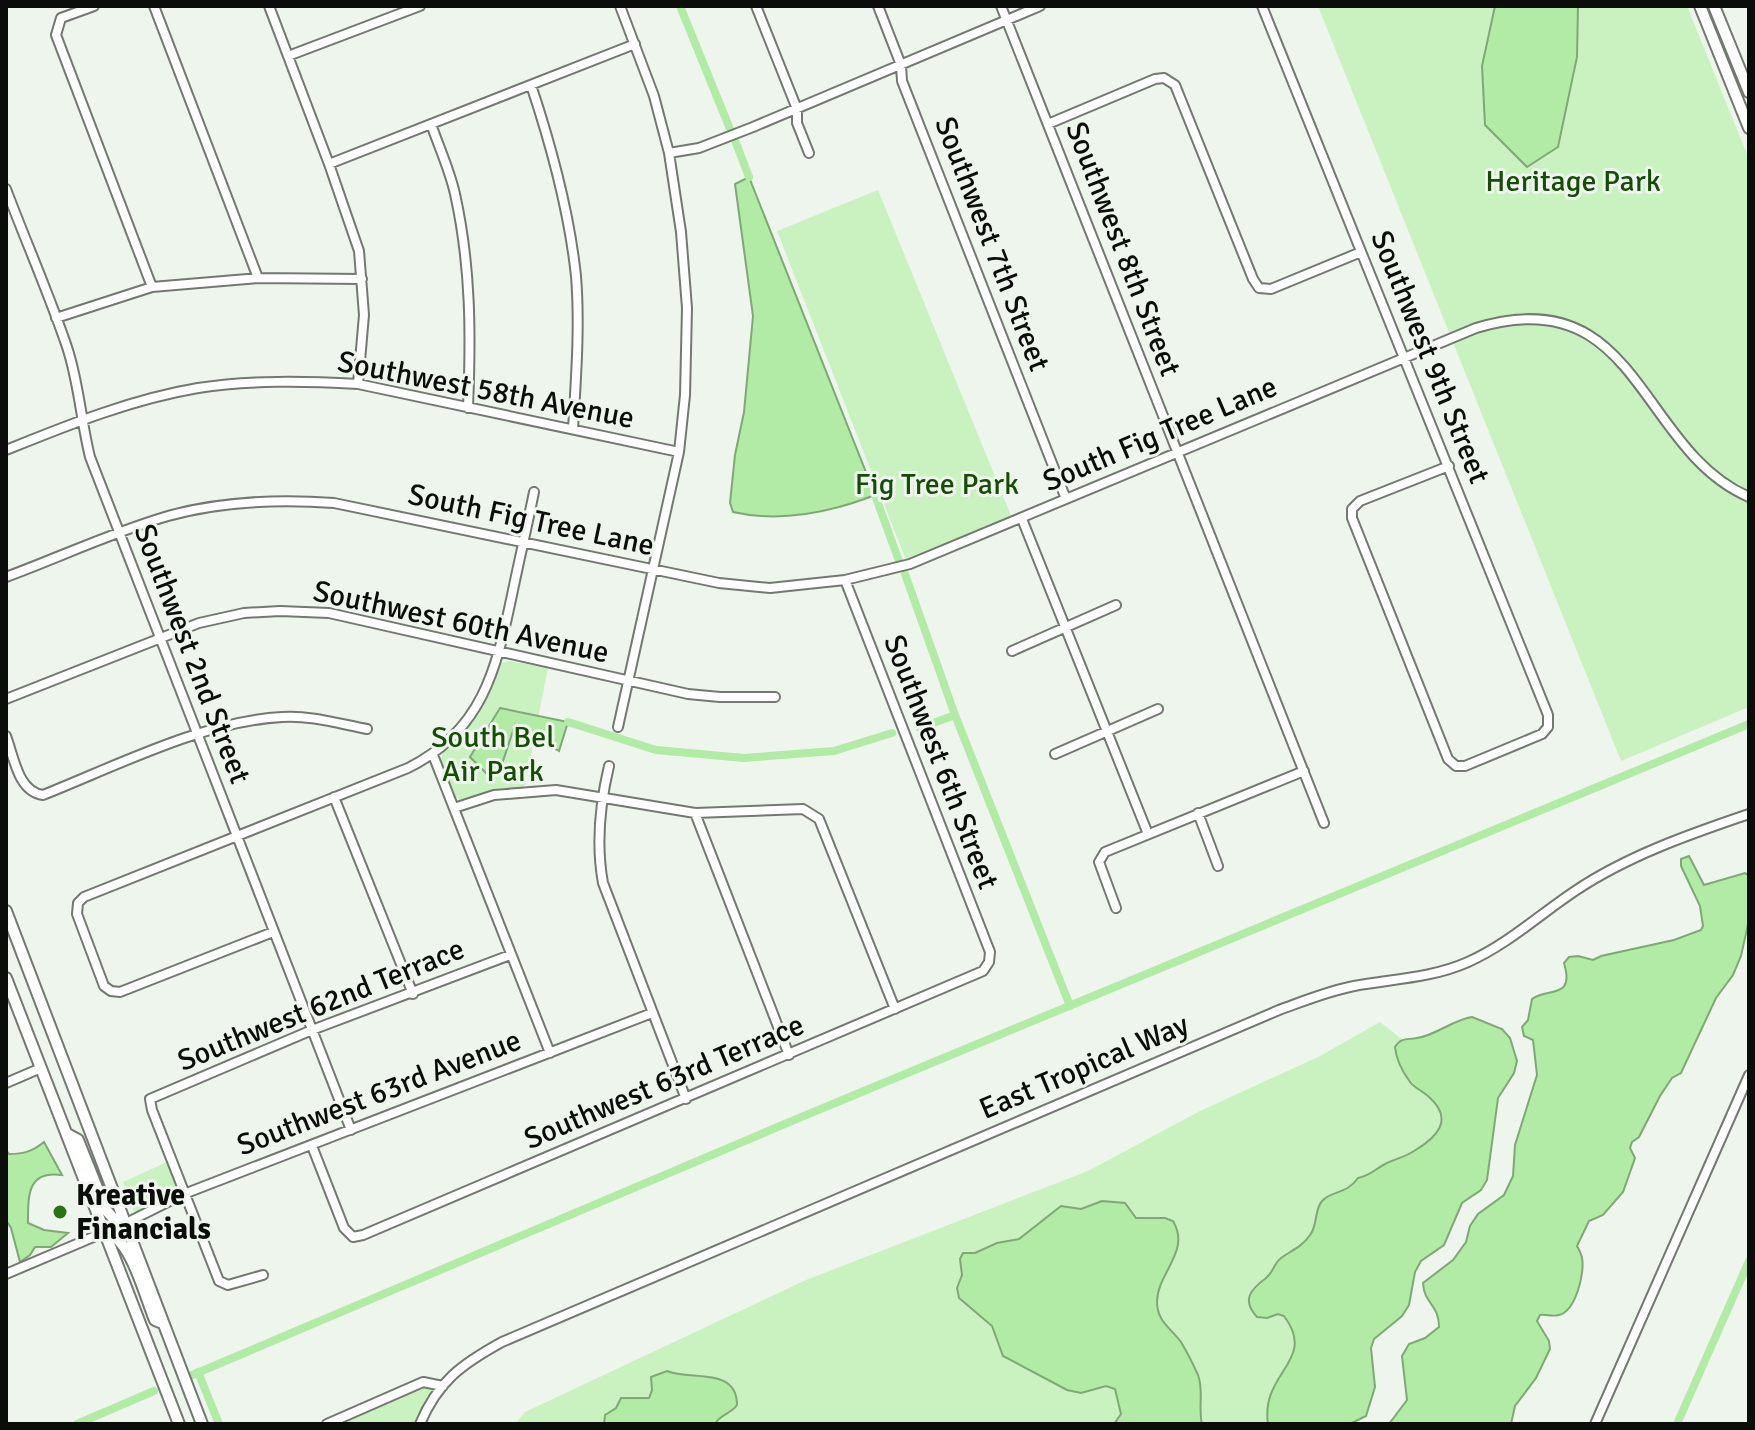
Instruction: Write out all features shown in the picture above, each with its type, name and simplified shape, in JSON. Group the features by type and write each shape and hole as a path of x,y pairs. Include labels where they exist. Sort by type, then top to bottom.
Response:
{"main road":[{"path":"1700,6 1749,128"},
{"path":"1714,6 1749,92"},
{"path":"6,911 202,1424"},
{"path":"6,930 18,941"},
{"path":"6,978 179,1424"},
{"path":"67,1134 78,1140 106,1210 113,1218 126,1223"},
{"path":"105,1232 113,1234 123,1244 155,1320 165,1326"}],"street":[{"path":"94,6 61,18 56,35 152,287"},
{"path":"154,6 258,278"},
{"path":"269,6 359,251 364,315 358,384"},
{"path":"288,56 420,6"},
{"path":"618,727 679,452 685,395 687,308 681,232 669,153 654,96 620,6"},
{"path":"756,6 797,109 797,123 809,153"},
{"name":"Southwest 7th Street","path":"878,6 901,65 902,81 1066,499"},
{"name":"Southwest 8th Street","path":"1001,6 1324,823"},
{"path":"669,153 699,148 1040,6"},
{"name":"Southwest 9th Street","path":"1262,6 1449,466 1548,715 1548,727 1542,734 1465,766 1456,766 1448,759 1352,518 1352,509 1360,501 1449,466"},
{"path":"329,164 635,44"},
{"path":"1048,124 1164,78 1175,85 1259,288 1271,289 1361,252"},
{"path":"531,85 553,151 567,211 576,277 573,429"},
{"path":"431,124 455,191 463,240 471,319 468,408"},
{"name":"Southwest 2nd Street","path":"6,189 74,373 80,421 90,457 351,1130"},
{"path":"56,318 152,287 258,278 362,279"},
{"name":"South Fig Tree Lane","path":"6,577 169,516 233,503 288,499 334,503 719,583 770,588 845,580 910,564 1497,321 1548,319 1595,338 1621,359 1702,466 1729,488 1749,497"},
{"name":"Southwest 58th Avenue","path":"6,450 141,401 197,388 303,381 358,384 679,452"},
{"path":"273,932 120,992 111,991 104,986 77,914 78,903 84,897 433,755 459,731 491,681 534,492"},
{"path":"1022,519 1148,834"},
{"name":"Southwest 6th Street","path":"845,580 990,952 989,962"},
{"path":"1012,651 1116,605"},
{"name":"Southwest 60th Avenue","path":"6,699 199,623 244,613 280,611 329,613 688,694 775,697"},
{"path":"1055,754 1158,709"},
{"path":"6,736 26,789 43,795 197,734 239,723 283,716 367,729"},
{"path":"433,755 550,1053"},
{"path":"609,766 602,797 599,862 603,883 686,1099"},
{"path":"1116,908 1099,862 1105,852 1304,771"},
{"path":"454,808 494,795 556,790 695,813 803,809 812,813 819,819 895,1009"},
{"path":"334,797 413,994"},
{"path":"695,813 789,1055"},
{"path":"1198,813 1218,866"},
{"name":"East Tropical Way","path":"420,1424 455,1371 502,1342 1279,1010 1323,993 1433,973 1465,963 1498,947 1577,889 1610,871 1704,829 1749,814"},
{"name":"Southwest 62nd Terrace","path":"184,1194 150,1099 312,1030 510,955"},
{"name":"Southwest 63rd Terrace","path":"312,1146 344,1228 353,1237 363,1235 983,971 989,962"},
{"name":"Southwest 63rd Avenue","path":"126,1223 184,1194 652,1013"},
{"path":"6,1083 41,1068"},
{"path":"1595,1424 1749,1075"},
{"path":"184,1194 219,1281 228,1285 263,1275"},
{"path":"6,1274 105,1232"},
{"path":"327,1424 423,1382 443,1386"}],"green space":[{"name":"Heritage Park","path":"1318,6 1687,6 1749,159 1749,707 1621,761"},
{"name":"Fig Tree Park","path":"878,190 1012,518 906,560 777,231"},
{"name":"South Bel Air Park","path":"509,661 548,668 525,785 460,800 453,795 441,765 442,754 481,707 502,663"},
{"path":"1380,1022 1402,1039 1397,1042 1408,1080 1435,1102 1441,1119 1440,1126 1430,1140 1414,1152 1358,1178 1353,1186 1320,1204 1313,1232 1298,1249 1282,1257 1270,1274 1253,1287 1248,1301 1284,1316 1293,1332 1295,1345 1292,1357 1272,1392 1268,1424 515,1424 525,1412 806,1280 1088,1171 1200,1111 1320,1056"},
{"path":"167,1162 177,1188 175,1194 142,1212 134,1211 123,1182"},
{"path":"429,1386 437,1388 416,1424 338,1424"}],"shaded area":[{"path":"1495,6 1578,6 1577,57 1558,147 1527,167 1485,125 1482,66"},
{"path":"749,177 875,495 806,514 769,516 733,512 730,503 744,412 753,316 735,184"},
{"path":"500,708 568,722 559,751 515,725 500,770 488,775 470,757"},
{"path":"1689,856 1704,885 1745,873 1749,875 1749,920 1741,956 1733,975 1716,998 1681,1073 1672,1078 1639,1137 1632,1142 1630,1148 1635,1158 1623,1192 1603,1215 1589,1221 1577,1246 1583,1264 1575,1299 1565,1312 1557,1316 1540,1315 1537,1321 1549,1341 1550,1349 1536,1378 1515,1406 1511,1424 1389,1424 1407,1400 1402,1356 1409,1344 1425,1338 1439,1327 1437,1313 1426,1296 1423,1283 1453,1260 1466,1242 1470,1226 1478,1214 1504,1195 1513,1176 1515,1145 1537,1075 1533,1040 1524,1036 1522,1027 1528,1020 1532,999 1563,987 1566,983 1564,963 1569,957 1593,960 1674,940 1701,930 1700,906 1681,866 1681,859"},
{"path":"1472,1017 1502,1029 1510,1038 1517,1061 1514,1073 1498,1098 1487,1180 1481,1190 1462,1203 1444,1245 1421,1261 1415,1272 1409,1305 1402,1316 1374,1339 1371,1348 1375,1387 1366,1416 1350,1424 1268,1424 1272,1392 1295,1345 1293,1331 1284,1316 1257,1317 1250,1305 1250,1295 1279,1260 1307,1239 1320,1205 1326,1198 1349,1187 1358,1178 1411,1153 1440,1128 1441,1113 1437,1105 1407,1078 1395,1047 1402,1040 1424,1036"},
{"path":"44,1142 62,1175 50,1175 36,1181 28,1203 28,1223 44,1230 68,1233 51,1247 35,1247 20,1262 6,1220 6,1150 9,1154 24,1153"},
{"path":"1102,1201 1125,1203 1136,1218 1173,1221 1178,1232 1176,1252 1162,1280 1157,1301 1162,1319 1181,1342 1198,1375 1202,1424 1114,1424 1121,1414 1115,1389 1106,1386 1081,1393 1067,1390 1003,1356 992,1326 959,1298 957,1288 962,1275 960,1259 963,1253 975,1253 997,1243 1019,1239 1061,1206 1081,1209"},
{"path":"667,1371 721,1380 735,1393 737,1405 715,1424 604,1424 605,1415 616,1408 621,1398 649,1398 651,1377"}],"waterway":[{"path":"680,6 730,129"},
{"path":"736,143 749,177"},
{"path":"875,495 899,561"},
{"path":"905,574 955,715 1070,1006"},
{"path":"920,728 955,715"},
{"path":"568,722 656,750 744,758 834,751 892,733"},
{"path":"190,1376 799,1118 1749,724"},
{"path":"1677,1424 1749,1261"},
{"path":"198,1372 219,1424"},
{"path":"77,1424 154,1391"}],"place":[{"name":"Kreative Financials","path":"60,1212"}]}
